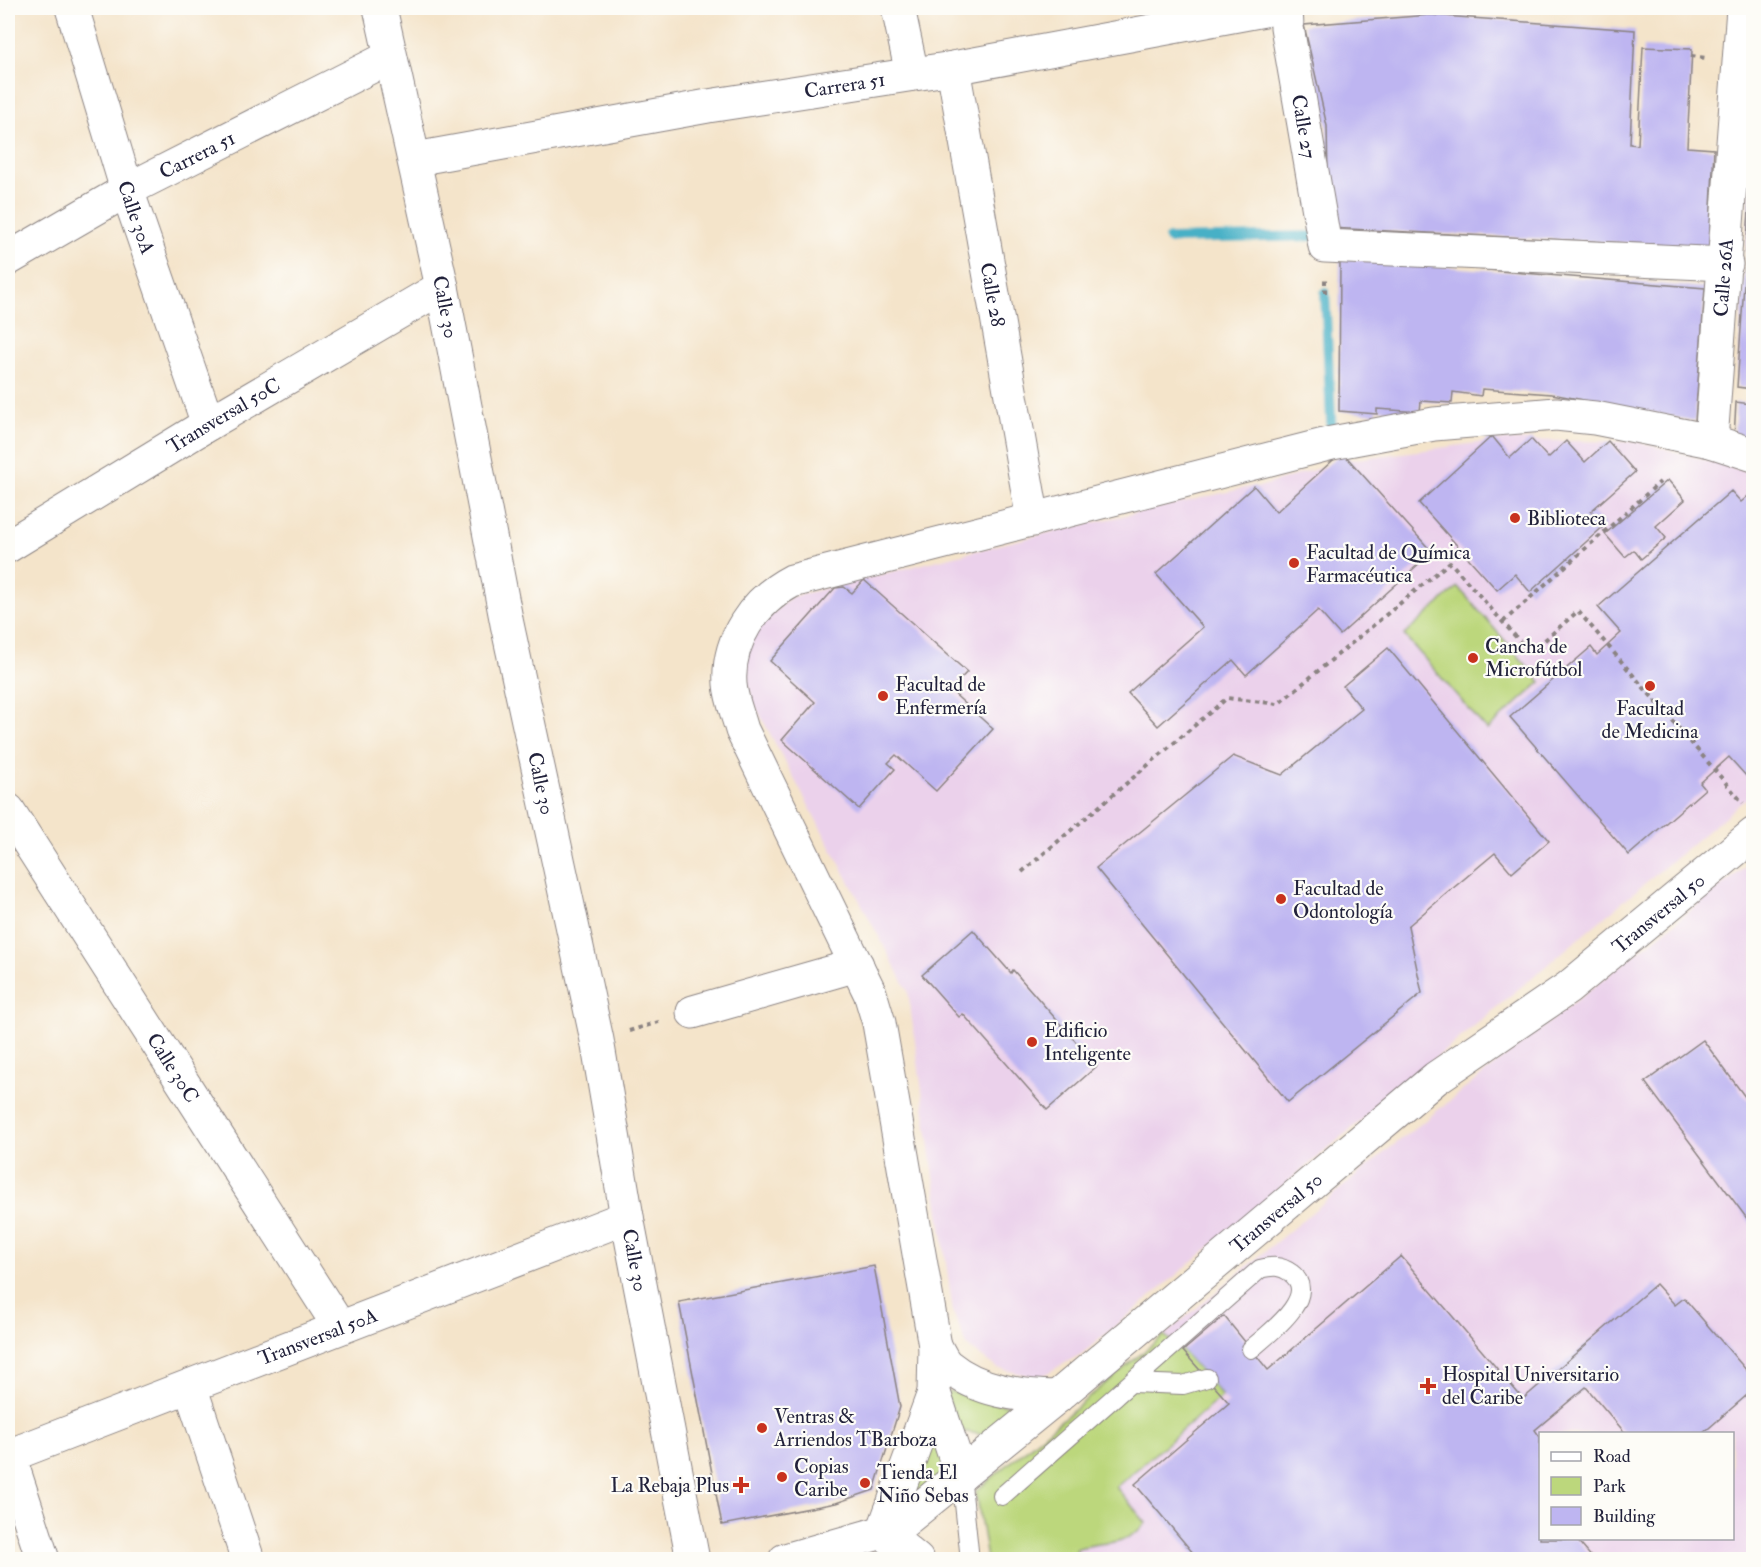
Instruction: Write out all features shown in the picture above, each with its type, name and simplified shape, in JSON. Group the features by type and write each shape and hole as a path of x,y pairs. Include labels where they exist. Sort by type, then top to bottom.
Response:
{"street":[{"name":"Calle 30A","path":"72,8 127,190 208,424"},
{"name":"Calle 30","path":"380,8 442,287 507,624 597,1040 627,1216 693,1560"},
{"path":"897,8 912,74"},
{"name":"Carrera 51","path":"415,159 708,106 953,68 1272,8"},
{"name":"Calle 27","path":"1286,8 1287,27 1325,246 1726,264"},
{"name":"Calle 26A","path":"1711,441 1726,264 1743,152 1743,8"},
{"name":"Carrera 51","path":"8,259 127,190 390,57"},
{"name":"Calle 28","path":"953,68 1033,520"},
{"name":"Transversal 50C","path":"8,546 208,424 442,287"},
{"path":"917,1560 883,1532 934,1392 935,1346 879,1023 870,993 857,965 742,730 730,686 734,648 742,628 755,611 780,587 792,581 1380,432 1470,419 1556,414 1595,418 1711,441 1754,455"},
{"name":"Calle 30C","path":"8,810 339,1326"},
{"name":"Transversal 50","path":"785,1560 883,1532 903,1522 1057,1397 1436,1078 1568,988 1750,820"},
{"path":"693,1012 857,965"},
{"name":"Transversal 50A","path":"8,1454 190,1386 339,1326 627,1216"},
{"path":"935,1346 946,1365 971,1380 999,1391 1028,1396 1057,1397"},
{"path":"190,1386 248,1560"},
{"path":"934,1392 961,1475"},
{"path":"8,1454 43,1560"}],"lane":[{"path":"1002,1496 1260,1269 1272,1266 1284,1268 1294,1275 1299,1287 1299,1298 1291,1312 1251,1349"},
{"path":"1132,1383 1183,1385 1207,1378"},
{"path":"961,1475 970,1560"}],"path":[{"path":"1503,622 1660,482"},
{"path":"1022,872 1227,698 1278,704 1450,562 1530,653 1578,611 1750,820"},
{"path":"597,1040 693,1012"}],"shaded area":[{"path":"1492,436 1496,440 1639,442 1753,473 1753,793 1083,1353 1038,1378 997,1368 967,1346 953,1312 908,991 752,700 744,668 751,633 791,597 1043,534 1254,486 1256,488 1326,466 1342,452 1350,460 1485,442"},
{"name":"Hospital Universitario del Caribe","path":"1753,861 1753,1559 987,1559 976,1491 1380,1156"}],"green space":[{"name":"Cancha de Microfútbol","path":"1458,587 1541,682 1487,730 1404,635"},
{"path":"1164,1335 1183,1351 1222,1396 1116,1487 1146,1523 1129,1537 1121,1540 1076,1549 1079,1559 987,1559 976,1491"},
{"path":"944,1390 1023,1409 990,1436 961,1431"},
{"path":"936,1424 950,1471 899,1511"}],"building":[{"path":"1430,15 1635,30 1630,144 1638,145 1643,47 1692,49 1687,147 1714,149 1709,247 1329,228 1327,126 1304,25"},
{"path":"1752,167 1754,167 1754,443 1734,438 1736,402 1751,404 1752,389 1737,387"},
{"path":"1340,258 1705,288 1695,421 1552,394 1482,389 1481,396 1453,392 1452,403 1421,401 1420,412 1377,409 1377,414 1339,411"},
{"name":"Biblioteca","path":"1492,436 1510,458 1531,439 1548,458 1566,441 1585,462 1608,441 1635,472 1591,511 1605,525 1530,592 1515,574 1497,590 1419,503"},
{"name":"Facultad de Química Farmacéutica","path":"1342,452 1432,552 1340,635 1318,610 1246,675 1233,660 1158,726 1128,693 1203,627 1156,574 1254,486 1276,512"},
{"path":"1668,480 1685,500 1656,526 1666,538 1641,559 1634,550 1625,557 1605,534"},
{"name":"Facultad de Medicina","path":"1731,491 1741,502 1754,491 1754,771 1747,777 1729,757 1700,783 1705,789 1629,855 1510,717 1591,647 1597,655 1621,633 1598,607"},
{"name":"Facultad de Enfermería","path":"864,580 967,672 950,690 993,729 936,791 896,755 888,763 895,769 859,809 782,740 815,702 770,661 835,588 844,587 852,593"},
{"name":"Facultad de Odontología","path":"1388,648 1549,841 1512,873 1495,853 1408,926 1422,993 1288,1102 1096,868 1233,756 1282,775 1362,709 1343,686"},
{"name":"Edificio Inteligente","path":"973,930 1011,973 1013,970 1097,1066 1047,1110 963,1014 959,1017 922,975"},
{"path":"1703,1040 1754,1109 1754,1228 1645,1082"},
{"path":"1401,1256 1523,1399 1656,1284 1675,1305 1684,1298 1754,1379 1754,1389 1704,1432 1624,1432 1586,1387 1535,1430 1539,1436 1539,1540 1577,1540 1594,1560 1199,1560 1135,1484 1229,1403 1183,1351 1224,1316 1268,1370"},
{"path":"874,1266 900,1407 874,1490 836,1503 722,1525 679,1302"}],"waterway":[{"path":"1169,239 1319,236"},
{"path":"1325,293 1332,440"}],"place":[{"name":"Biblioteca","path":"1515,518"},
{"name":"Facultad de Química Farmacéutica","path":"1294,563"},
{"name":"Cancha de Microfútbol","path":"1473,658"},
{"name":"Facultad de Medicina","path":"1650,686"},
{"name":"Facultad de Enfermería","path":"883,696"},
{"name":"Facultad de Odontología","path":"1281,899"},
{"name":"Edificio Inteligente","path":"1032,1042"},
{"name":"Hospital Universitario del Caribe","path":"1428,1386"},
{"name":"Ventras & Arriendos TBarboza","path":"762,1428"},
{"name":"Copias Caribe","path":"782,1477"},
{"name":"Tienda El Niño Sebas","path":"865,1483"},
{"name":"La Rebaja Plus","path":"741,1485"}]}
